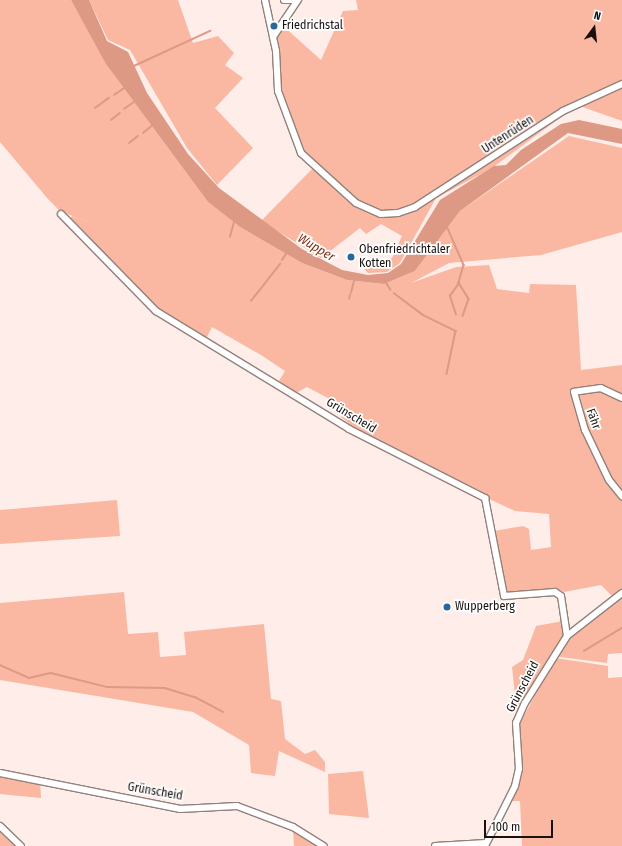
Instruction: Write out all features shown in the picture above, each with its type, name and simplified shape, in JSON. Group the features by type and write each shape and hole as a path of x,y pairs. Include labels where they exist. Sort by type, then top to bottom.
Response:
{"street":[{"path":"265,0 273,37"},
{"path":"284,0 294,0"},
{"path":"273,37 298,0"},
{"name":"Untenrüden","path":"273,37 278,91 303,158 356,203 386,215 409,210 563,111 622,84"},
{"name":"Grünscheid","path":"61,214 156,311 349,429 484,498 504,596 555,592 562,596 567,636"},
{"name":"Fähr","path":"622,398 601,388 574,392 585,430 609,480 622,496"},
{"name":"Grünscheid","path":"435,846 486,844 515,786 519,769 516,723 567,636 622,593"},
{"name":"Grünscheid","path":"0,773 180,809 238,806 293,827 324,846"},
{"path":"0,826 21,846"}],"shaded area":[{"path":"0,0 71,0 112,72 208,202 240,227 302,263 347,280 384,284 415,271 460,211 569,136 622,148 622,232 541,255 449,263 411,283 456,267 489,265 497,289 529,293 530,284 576,285 581,370 622,365 622,653 608,654 607,663 560,657 557,654 569,637 617,601 601,585 564,592 555,588 513,595 505,593 494,531 523,526 529,529 531,550 551,547 549,514 515,511 487,498 479,490 362,434 341,417 345,407 307,387 296,393 279,381 285,371 261,355 212,327 206,339 157,310 70,219 72,216 98,226 60,211 48,199 0,142"},
{"path":"71,0 89,0 107,41 128,52 147,93 188,154 219,188 302,249 342,270 368,275 388,273 401,264 440,200 494,166 506,165 521,150 561,124 579,120 622,129 622,144 568,133 460,211 415,271 384,284 347,280 302,263 240,227 208,202 106,64"},
{"path":"89,0 178,0 193,43 218,36 234,53 225,65 243,78 215,108 253,148 217,185 187,148 130,50 108,40"},
{"path":"356,0 622,0 622,83 585,98 622,86 622,121 577,105 492,168 436,198 400,263 387,272 368,273 364,269 392,258 402,236 381,224 366,234 360,228 321,258 261,221 315,166 304,155 279,84 276,34 282,25 321,60 343,11 358,10"},
{"path":"117,500 120,536 0,544 0,510"},
{"path":"124,592 128,634 158,632 160,657 186,655 184,632 264,624 271,699 281,701 285,739 305,754 315,750 325,762 325,772 279,751 275,776 251,773 249,745 193,712 0,680 0,603"},
{"path":"563,621 564,634 517,714 512,667 523,660 536,626"},
{"path":"555,658 608,666 608,678 622,677 622,846 522,846 520,801 510,801 521,769 520,723"},
{"path":"363,771 369,818 329,814 328,774"},
{"path":"0,776 40,783 41,798 0,794"},
{"path":"293,830 319,846 294,846"},
{"path":"0,832 15,846 0,846"}],"waterway":[{"path":"134,66 210,31"},
{"path":"114,95 126,87"},
{"path":"95,108 109,98"},
{"path":"124,109 134,102"},
{"path":"111,120 120,113"},
{"path":"143,133 154,124"},
{"path":"129,143 138,136"},
{"path":"230,237 234,222"},
{"path":"446,224 464,265 459,283 469,299 463,316"},
{"path":"282,260 286,254"},
{"path":"251,301 280,264"},
{"path":"351,293 354,281"},
{"path":"386,282 391,290"},
{"path":"456,315 450,296 459,283"},
{"path":"394,293 423,315 456,331 447,374"},
{"path":"349,299 350,295"},
{"path":"584,651 622,628"},
{"path":"0,665 29,678 51,673 107,687 165,688 195,697 223,712"}],"place":[{"name":"Friedrichstal","path":"274,26"},
{"name":"Obenfriedrichtaler Kotten","path":"351,257"},
{"name":"Wupperberg","path":"447,607"}],"water label":[{"name":"Wupper","path":"316,248"}]}
